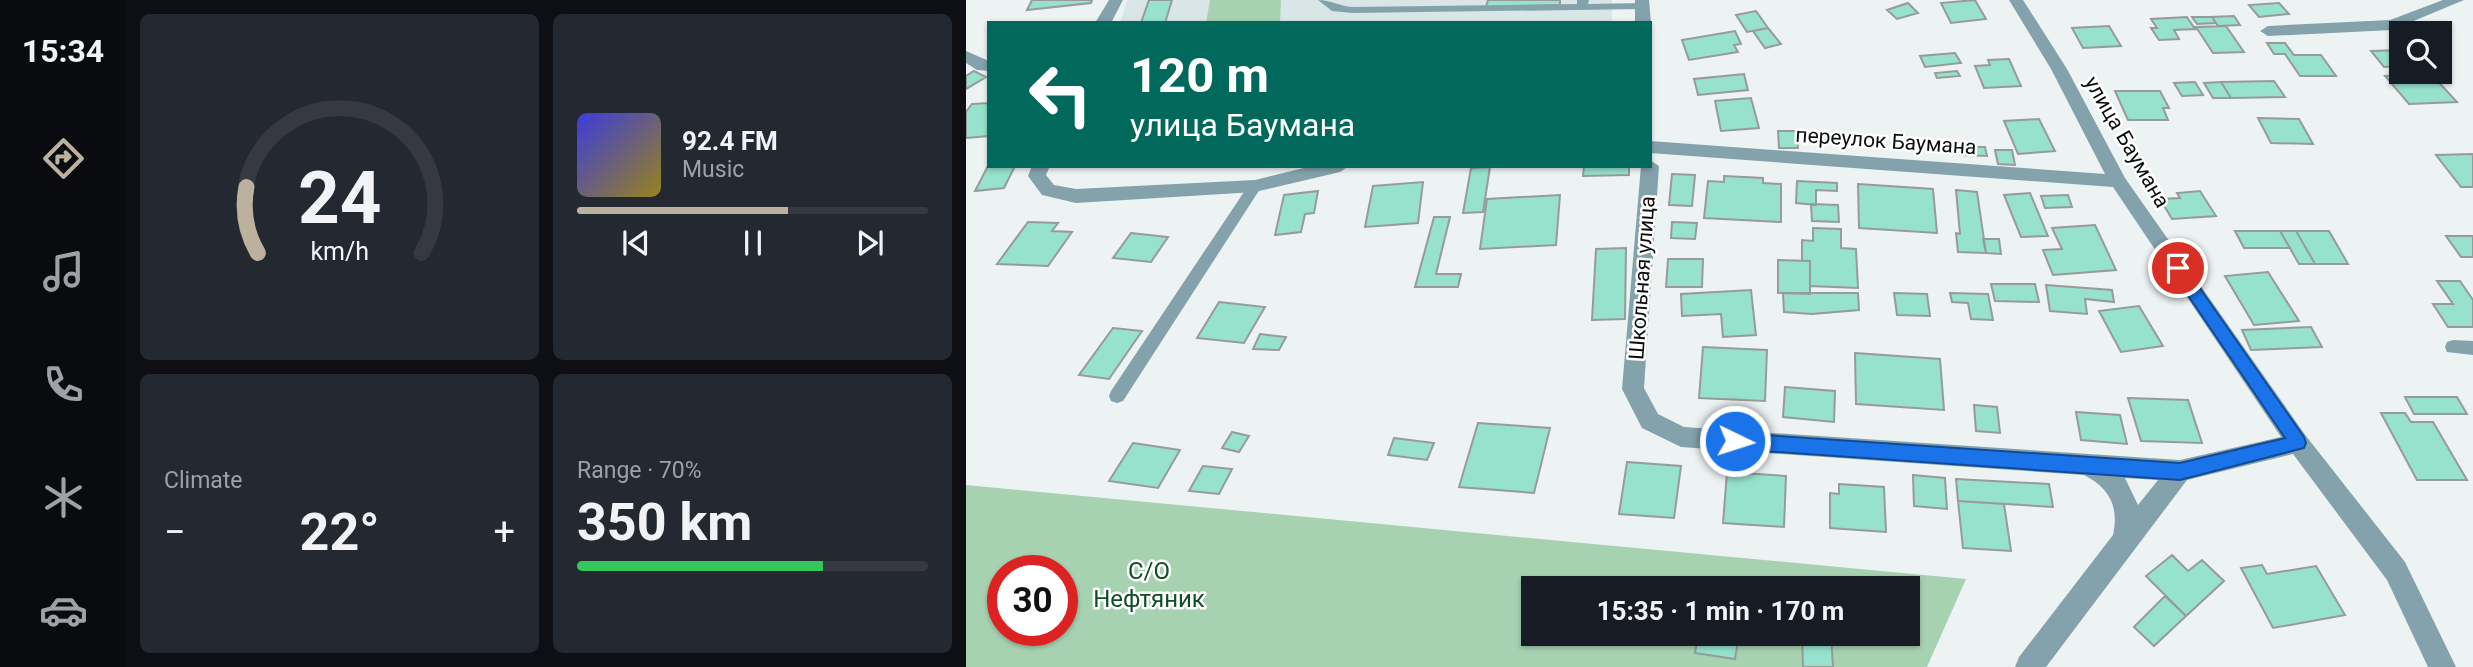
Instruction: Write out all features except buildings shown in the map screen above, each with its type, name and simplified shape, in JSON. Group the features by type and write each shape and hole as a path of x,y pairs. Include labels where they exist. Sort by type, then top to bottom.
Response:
{"street":[{"path":"1105,21 1116,0"},
{"name":"улица Баумана","path":"2017,0 2059,69 2118,181 2298,443 2396,572 2442,667"},
{"path":"2268,31 2392,25 2457,0"},
{"path":"1642,3 1643,21"},
{"path":"966,56 987,66"},
{"name":"переулок Баумана","path":"1652,157 2118,181"},
{"path":"1039,171 1048,190 1076,196 1255,186 1332,168"},
{"name":"Школьная улица","path":"1650,168 1633,389 1650,421 1681,437 2085,465"},
{"path":"2085,465 2180,471 2298,443"},
{"path":"2085,465 2111,478 2123,491 2129,508 2124,542"},
{"path":"2029,667 2180,471"}],"lane":[{"path":"1324,0 1335,9 1352,10 1642,3"},
{"path":"1117,396 1255,186"},
{"path":"2453,347 2473,348"}],"shaded area":[{"path":"1612,0 1612,21 1121,21 1127,1"}],"green space":[{"path":"1210,0 1281,0 1280,21 1206,21"},
{"name":"С/О Нефтяник","path":"966,485 1966,579 1927,667 966,667"}],"route":[{"path":"1735,441 2180,471 2298,443 2178,268"}]}
